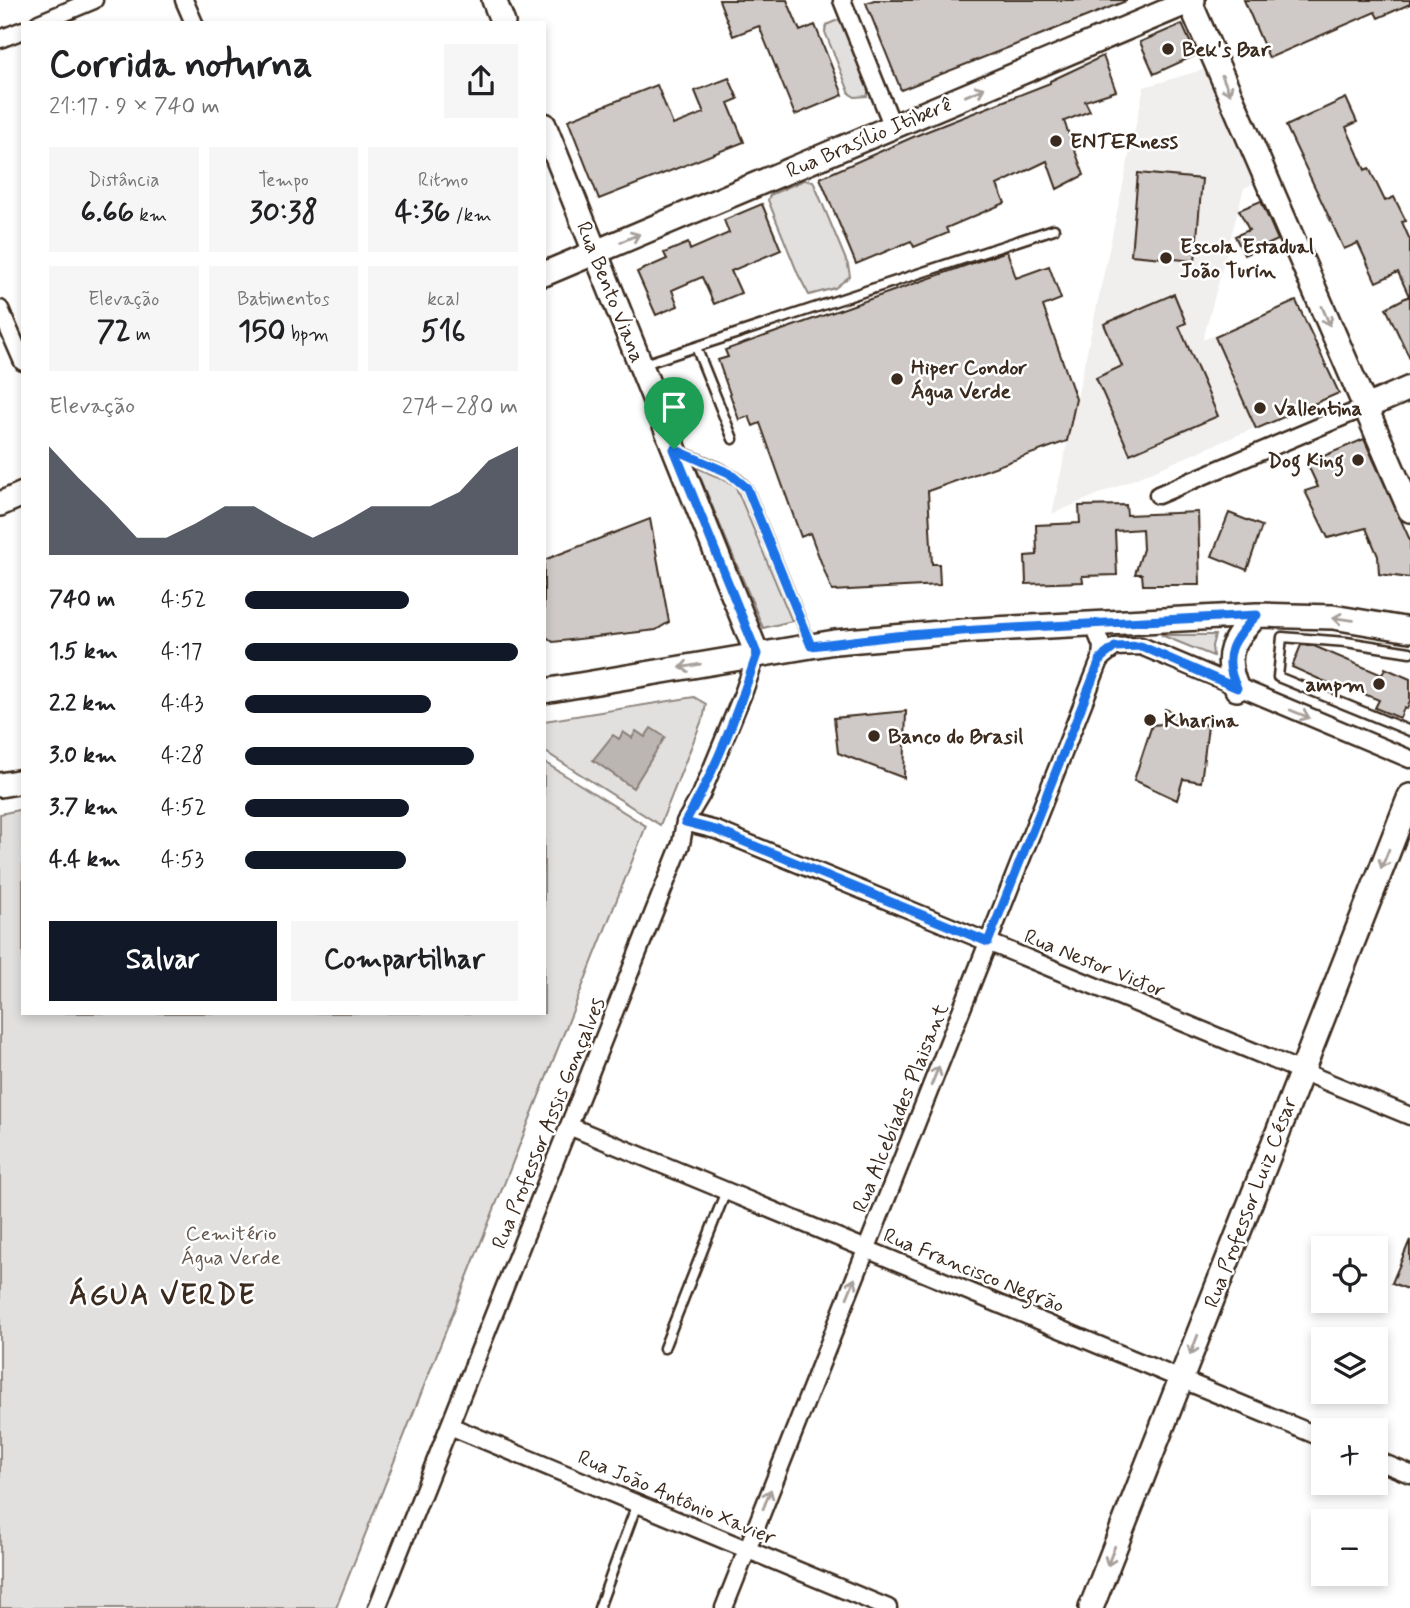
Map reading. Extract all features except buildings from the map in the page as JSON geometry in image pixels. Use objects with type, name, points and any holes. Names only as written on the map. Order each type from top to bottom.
[{"type":"main road","points":[[494,0],[502,21]]},
{"type":"main road","points":[[1191,1],[1410,510]]},
{"type":"main road","name":"Rua Brasílio Itiberê","points":[[546,273],[1191,1]]},
{"type":"main road","name":"Rua Bento Viana","points":[[546,130],[757,654]]},
{"type":"main road","points":[[1366,407],[1410,388]]},
{"type":"main road","points":[[0,504],[21,495]]},
{"type":"main road","points":[[546,691],[757,654],[908,635],[1257,615],[1333,617],[1410,630]]},
{"type":"main road","points":[[1237,688],[1232,678],[1230,654],[1240,632],[1257,615]]},
{"type":"main road","points":[[0,785],[21,781]]},
{"type":"main road","name":"Rua Professor Luiz César","points":[[1091,1608],[1410,796]]},
{"type":"street","points":[[44,21],[94,0]]},
{"type":"street","points":[[184,0],[193,21]]},
{"type":"street","points":[[842,0],[893,127]]},
{"type":"street","points":[[0,39],[21,31]]},
{"type":"street","points":[[0,309],[21,357]]},
{"type":"street","points":[[1158,495],[1366,407]]},
{"type":"street","points":[[1093,624],[1102,646],[1101,658]]},
{"type":"street","points":[[1101,658],[1115,647],[1141,646],[1410,759]]},
{"type":"street","name":"Rua Professor Assis Gonçalves","points":[[377,1608],[681,844],[685,822],[701,795],[757,654]]},
{"type":"street","name":"Rua Alcebíades Plaisant","points":[[724,1608],[1101,658]]},
{"type":"street","name":"Rua Nestor Victor","points":[[685,822],[716,830],[1410,1115]]},
{"type":"street","name":"Rua Francisco Negrão","points":[[569,1126],[1311,1433]]},
{"type":"street","name":"Rua João Antônio Xavier","points":[[450,1426],[888,1608]]},
{"type":"street","points":[[1388,1465],[1410,1474]]},
{"type":"lane","points":[[641,365],[1054,229]]},
{"type":"lane","points":[[696,347],[733,439]]},
{"type":"lane","points":[[674,449],[729,473],[747,488],[811,646]]},
{"type":"lane","points":[[1410,652],[1346,642],[1282,637],[1278,677],[1410,731]]},
{"type":"lane","points":[[664,1348],[726,1191]]},
{"type":"lane","points":[[599,1608],[637,1504]]},
{"type":"shaded area","name":"Escola Estadual João Turin","points":[[1209,68],[1258,182],[1244,188],[1203,340],[1231,329],[1271,421],[1052,514],[1144,87]]},
{"type":"shaded area","points":[[651,728],[665,737],[633,788],[593,760],[613,735],[619,739],[623,732],[632,738],[636,731],[645,737]]},
{"type":"green space","points":[[838,20],[842,23],[870,85],[867,96],[855,97],[850,94],[825,32],[826,25]]},
{"type":"green space","points":[[804,180],[813,181],[848,265],[850,276],[835,288],[809,295],[768,200],[770,195]]},
{"type":"green space","points":[[696,467],[735,485],[792,621],[763,628]]},
{"type":"green space","points":[[1161,635],[1215,635],[1213,656]]},
{"type":"green space","points":[[694,697],[706,704],[660,825],[546,752],[546,721]],"holes":[[[613,736],[619,739],[645,737],[594,760]]]},
{"type":"green space","name":"Cemitério Água Verde","points":[[546,763],[646,826],[336,1608],[0,1608],[0,814],[21,809],[21,1015],[546,1015]]},
{"type":"place","name":"Bek's Bar","points":[[1168,49]]},
{"type":"place","name":"ENTERness","points":[[1056,141]]},
{"type":"place","name":"Escola Estadual João Turin","points":[[1166,258]]},
{"type":"place","name":"Hiper Condor Água Verde","points":[[897,379]]},
{"type":"place","name":"Vallentina","points":[[1260,408]]},
{"type":"place","name":"Dog King","points":[[1358,460]]},
{"type":"place","name":"ampm","points":[[1379,684]]},
{"type":"place","name":"Kharina","points":[[1150,720]]},
{"type":"place","name":"Banco do Brasil","points":[[874,736]]},
{"type":"district","name":"ÁGUA VERDE","points":[[163,1294]]},
{"type":"route","points":[[674,449],[729,473],[747,488],[811,646],[976,630],[1257,615],[1240,632],[1230,654],[1232,678],[1237,688],[1141,646],[1115,647],[1101,658],[988,942],[716,830],[685,822],[701,795],[757,654],[674,449]]}]
